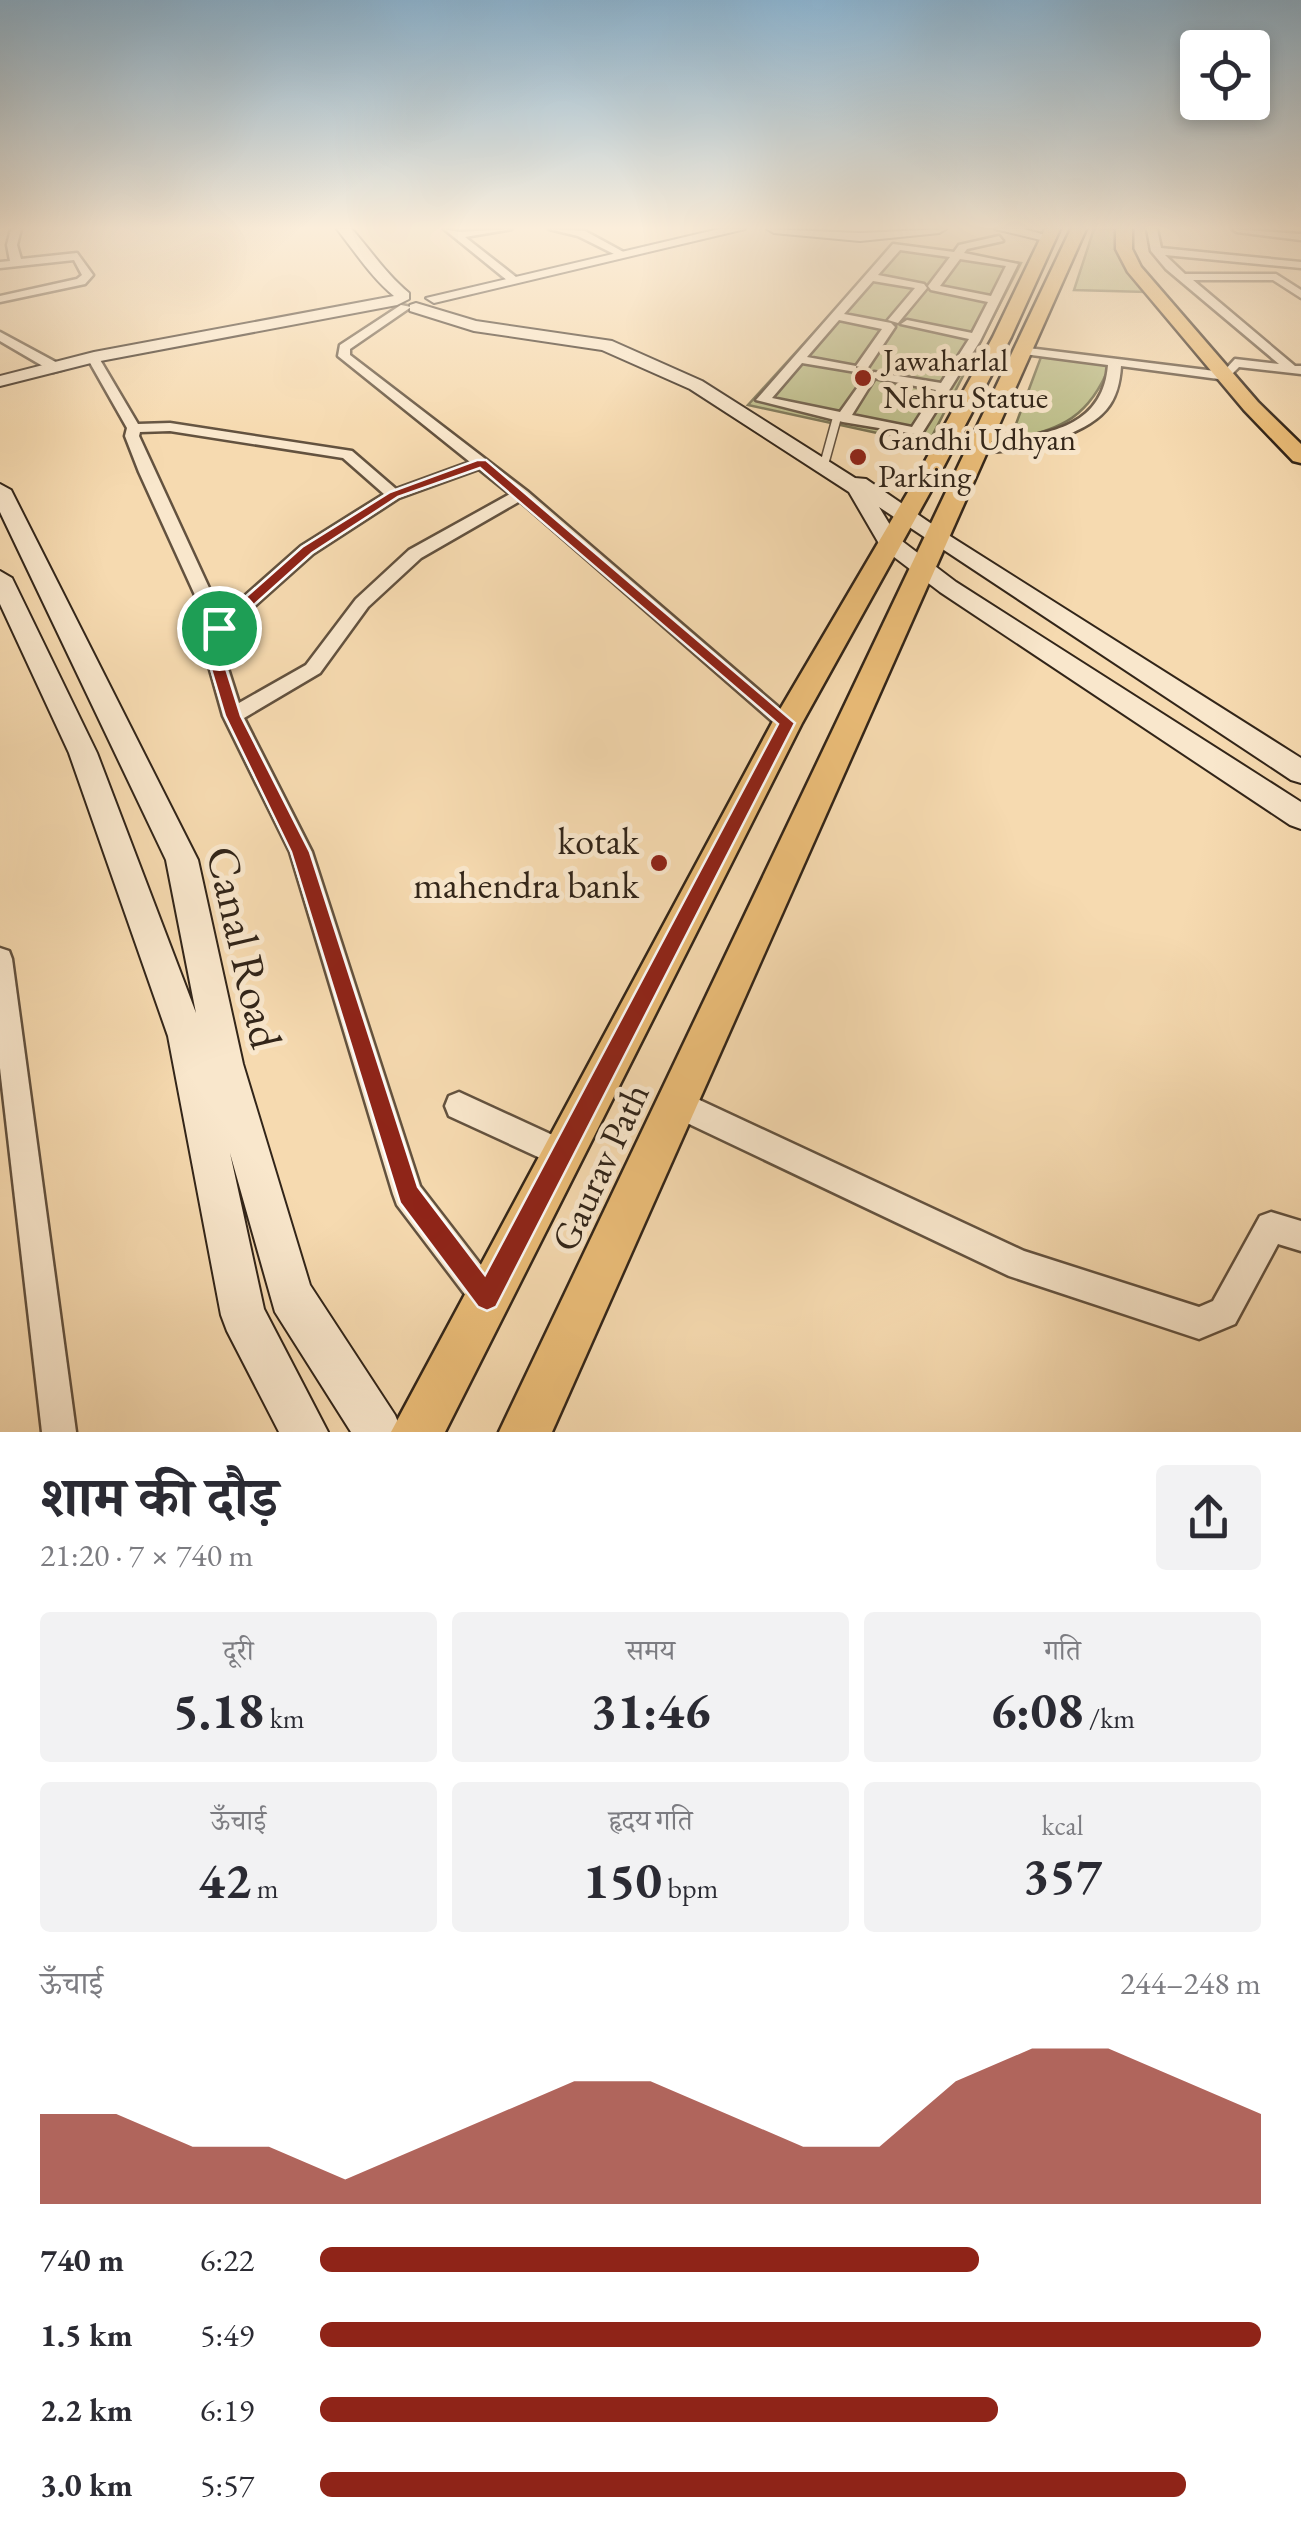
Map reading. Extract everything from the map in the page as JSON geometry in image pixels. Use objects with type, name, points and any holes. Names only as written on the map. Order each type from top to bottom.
[{"type":"main road","points":[[417,1432],[786,723],[922,487],[1024,296]]},
{"type":"main road","name":"Gaurav Path","points":[[525,1432],[1024,350],[1041,296]]},
{"type":"main road","points":[[1159,296],[1230,370],[1301,434]]},
{"type":"main road","points":[[1170,296],[1301,456]]},
{"type":"street","points":[[408,296],[474,326],[606,345],[696,385],[857,488],[897,527]]},
{"type":"street","points":[[0,336],[66,366],[437,296]]},
{"type":"street","points":[[854,296],[764,400],[916,432],[975,339],[996,296]]},
{"type":"street","points":[[835,418],[920,296]]},
{"type":"street","points":[[972,296],[994,300]]},
{"type":"street","points":[[1206,296],[1296,367]]},
{"type":"street","points":[[415,301],[344,348],[344,356],[522,494],[786,723]]},
{"type":"street","points":[[0,381],[113,353],[415,301],[479,323],[608,341],[696,380],[825,461],[928,552],[1301,817]]},
{"type":"street","points":[[837,314],[975,339]]},
{"type":"street","points":[[1024,350],[1230,370],[1296,367]]},
{"type":"street","points":[[798,358],[946,388]]},
{"type":"street","points":[[95,361],[134,428],[132,436],[146,472],[219,628],[216,659],[233,716],[300,852],[408,1194],[487,1298]]},
{"type":"street","points":[[979,448],[1046,439],[1086,420],[1110,395],[1115,361]]},
{"type":"street","points":[[134,428],[170,427],[347,454],[394,494]]},
{"type":"street","points":[[219,628],[307,550],[394,494],[481,463]]},
{"type":"street","name":"Canal Road","points":[[0,490],[182,860],[224,1064],[291,1296],[378,1432]]},
{"type":"street","points":[[233,716],[313,669],[362,604],[416,554],[522,494]]},
{"type":"street","points":[[928,552],[1301,772]]},
{"type":"street","name":"Canal Road","points":[[0,578],[83,754],[186,1036],[243,1315],[304,1432]]},
{"type":"street","points":[[0,959],[59,1432]]},
{"type":"street","points":[[676,1102],[1020,1266],[1199,1323],[1224,1313],[1271,1227],[1301,1236]]},
{"type":"street","points":[[458,1106],[562,1154]]},
{"type":"lane","points":[[825,461],[835,418]]},
{"type":"green space","points":[[847,296],[1004,296],[928,444],[748,405]]},
{"type":"green space","points":[[1041,357],[1110,365],[1093,397],[1072,418],[1045,431],[1010,440]]},
{"type":"place","name":"Jawaharlal Nehru Statue","points":[[863,378]]},
{"type":"place","name":"Gandhi Udhyan Parking","points":[[858,457]]},
{"type":"place","name":"kotak mahendra bank","points":[[659,863]]},
{"type":"route","points":[[481,463],[534,504],[786,723],[487,1298],[408,1194],[300,852],[233,716],[216,659],[219,628],[307,550],[394,494],[481,463]]}]
